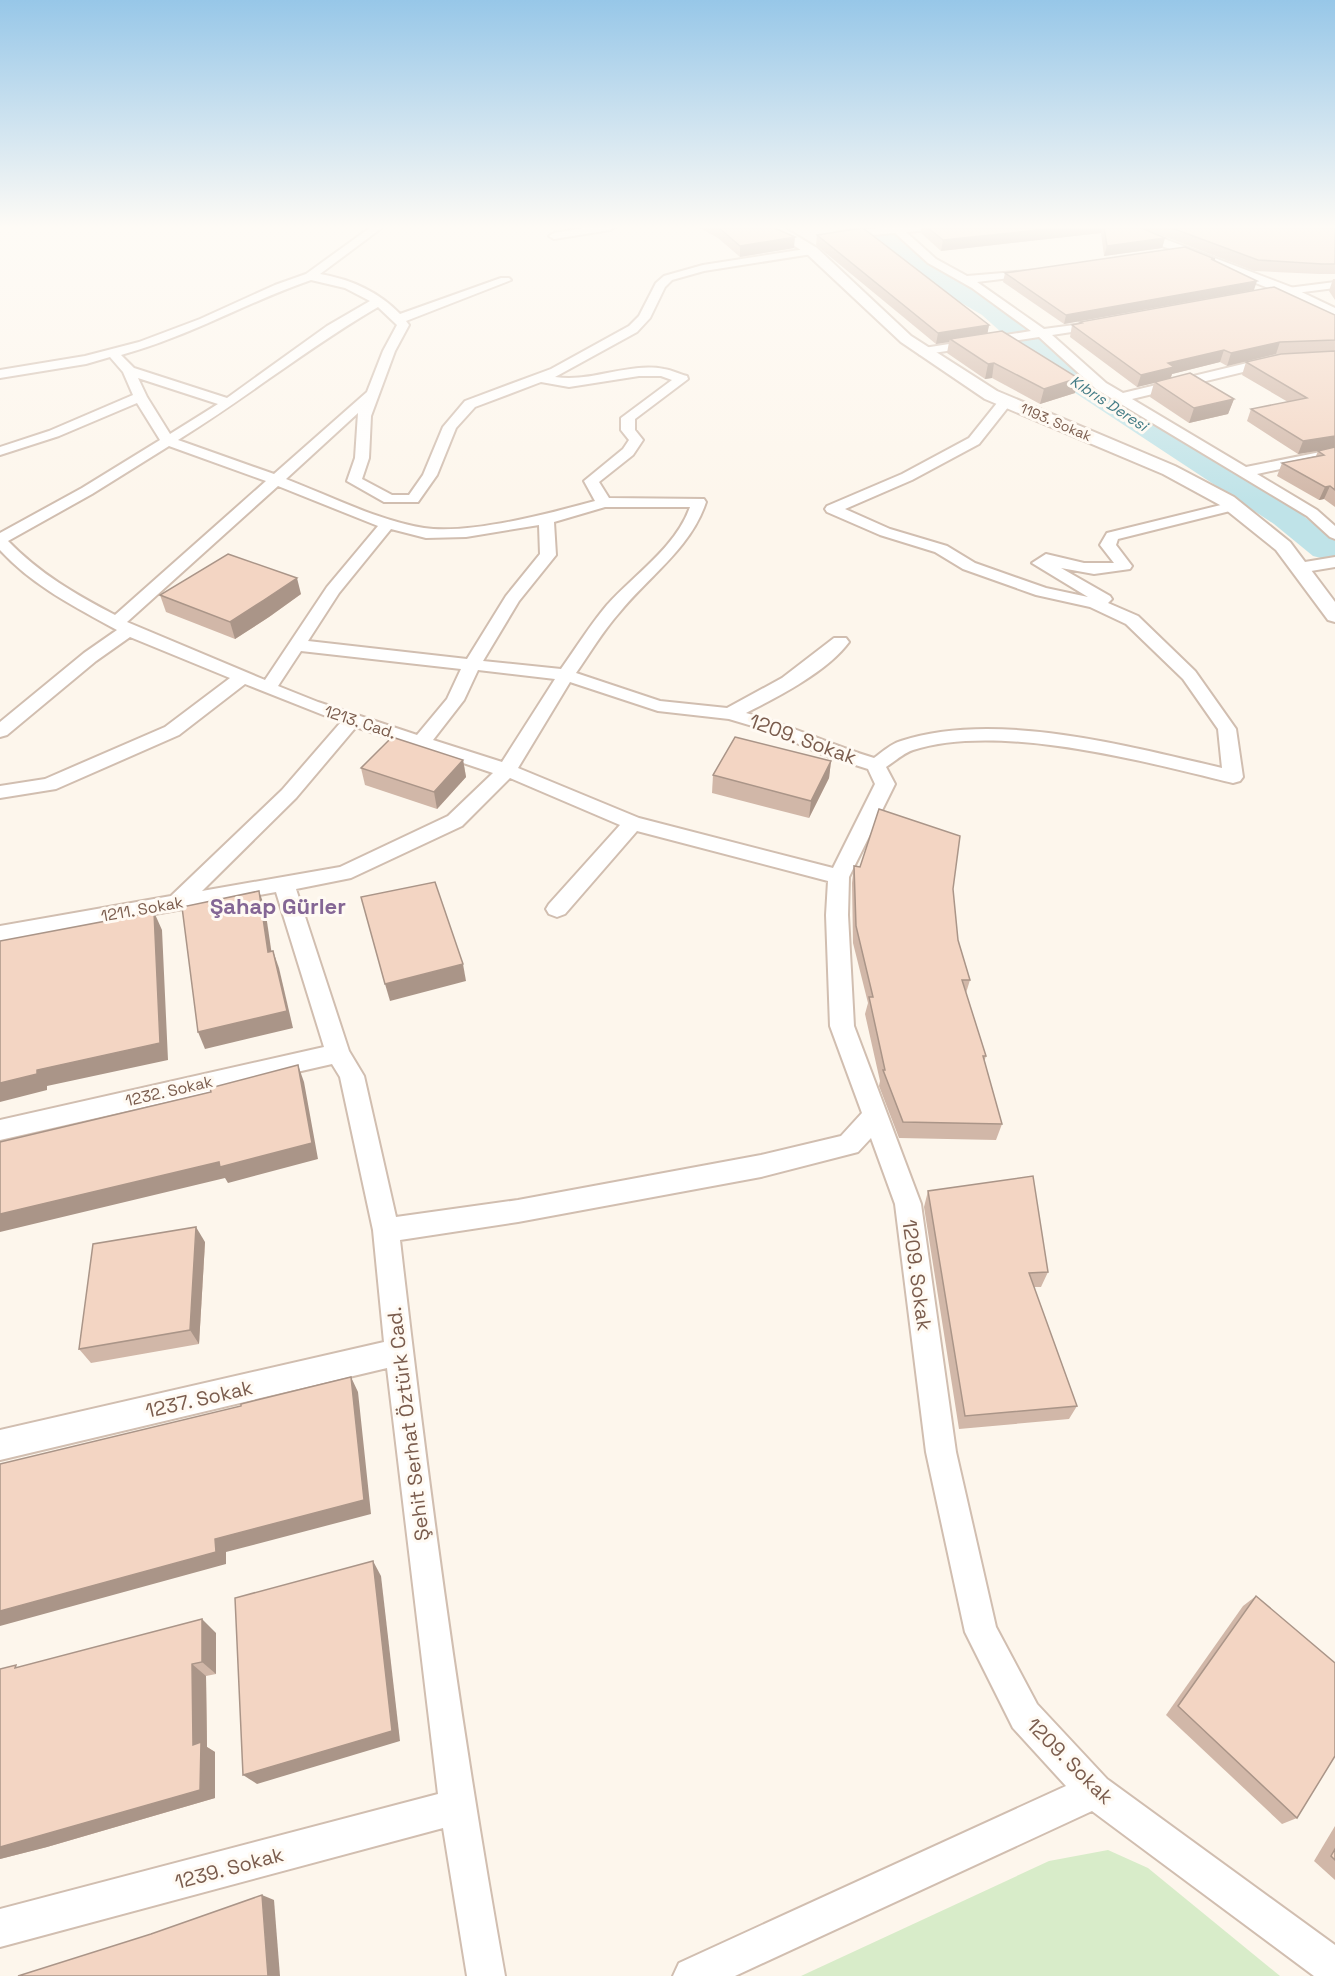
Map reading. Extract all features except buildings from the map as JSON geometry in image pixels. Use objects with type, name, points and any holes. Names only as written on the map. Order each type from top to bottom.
[{"type":"street","points":[[0,374],[86,360],[113,353],[143,345],[208,319]]},
{"type":"street","points":[[0,540],[87,492],[229,403],[314,340],[349,319]]},
{"type":"street","points":[[399,319],[403,325],[389,351],[364,416],[362,458],[354,481],[389,499],[413,498],[430,475],[450,427],[470,404],[540,378],[593,352],[633,329],[643,319]]},
{"type":"street","name":"1193. Sokak","points":[[888,319],[906,339],[974,385],[1169,470],[1233,506],[1283,546],[1335,616]]},
{"type":"street","points":[[1020,319],[1041,334],[1101,386],[1312,513],[1335,534]]},
{"type":"street","points":[[924,352],[1117,321]]},
{"type":"street","points":[[113,353],[129,371],[140,397],[166,441],[274,479],[387,524],[426,533],[466,532],[546,519],[604,503],[591,481],[628,452],[636,440],[628,430],[628,418],[682,379],[662,372],[639,372],[569,383],[540,378]]},
{"type":"street","points":[[1120,398],[1276,360],[1335,357]]},
{"type":"street","points":[[129,371],[229,403]]},
{"type":"street","points":[[0,730],[90,657],[274,479],[373,393]]},
{"type":"street","points":[[0,451],[26,444],[140,397]]},
{"type":"street","points":[[1006,400],[974,441],[906,477],[832,509],[885,532],[941,549],[969,566],[1042,592],[1095,603],[1132,620]]},
{"type":"street","points":[[1245,472],[1335,453]]},
{"type":"street","name":"1211. Sokak","points":[[0,934],[344,873],[455,821],[506,771],[566,675],[613,609],[661,561],[693,520],[699,502],[604,503]]},
{"type":"street","points":[[876,765],[886,754],[932,738],[967,734],[1119,751],[1233,777],[1227,729],[1189,675],[1132,620],[1094,592],[1040,563],[1046,559],[1092,569],[1109,570],[1124,566],[1108,545],[1112,536],[1233,506]]},
{"type":"street","points":[[421,742],[455,700],[472,664],[512,598],[548,555],[546,519]]},
{"type":"street","points":[[268,688],[333,590],[387,524]]},
{"type":"street","name":"1213. Cad.","points":[[0,540],[16,558],[54,589],[123,626],[242,678],[352,720],[532,779],[633,823],[839,877]]},
{"type":"street","points":[[1299,568],[1335,562]]},
{"type":"street","points":[[730,714],[747,706],[828,654],[840,642]]},
{"type":"street","name":"1209. Sokak","points":[[296,645],[566,675],[658,706],[730,714],[775,727],[831,751],[876,765],[885,784],[839,877],[837,915],[842,1026],[908,1204],[941,1452],[981,1632],[1025,1716],[1095,1791],[1335,1968]]},
{"type":"street","points":[[0,792],[49,785],[172,731],[242,678]]},
{"type":"street","points":[[178,902],[290,794],[352,720]]},
{"type":"street","points":[[557,909],[633,823]]},
{"type":"street","name":"Şehit Serhat Öztürk Cad.","points":[[284,884],[338,1053],[352,1076],[386,1230],[399,1352],[457,1807],[486,1976]]},
{"type":"street","name":"1232. Sokak","points":[[0,1130],[338,1053]]},
{"type":"street","points":[[386,1230],[518,1211],[772,1164],[849,1145],[875,1116]]},
{"type":"street","name":"1237. Sokak","points":[[0,1445],[399,1352]]},
{"type":"street","points":[[692,1976],[1095,1791]]},
{"type":"street","name":"1239. Sokak","points":[[0,1928],[457,1807]]},
{"type":"green space","points":[[1108,1850],[1148,1868],[1280,1976],[801,1976],[1049,1861]]},
{"type":"waterway","name":"Kıbrıs Deresi","points":[[1002,319],[1061,371],[1285,517],[1325,549]]},
{"type":"district","name":"Şahap Gürler","points":[[278,906]]}]
